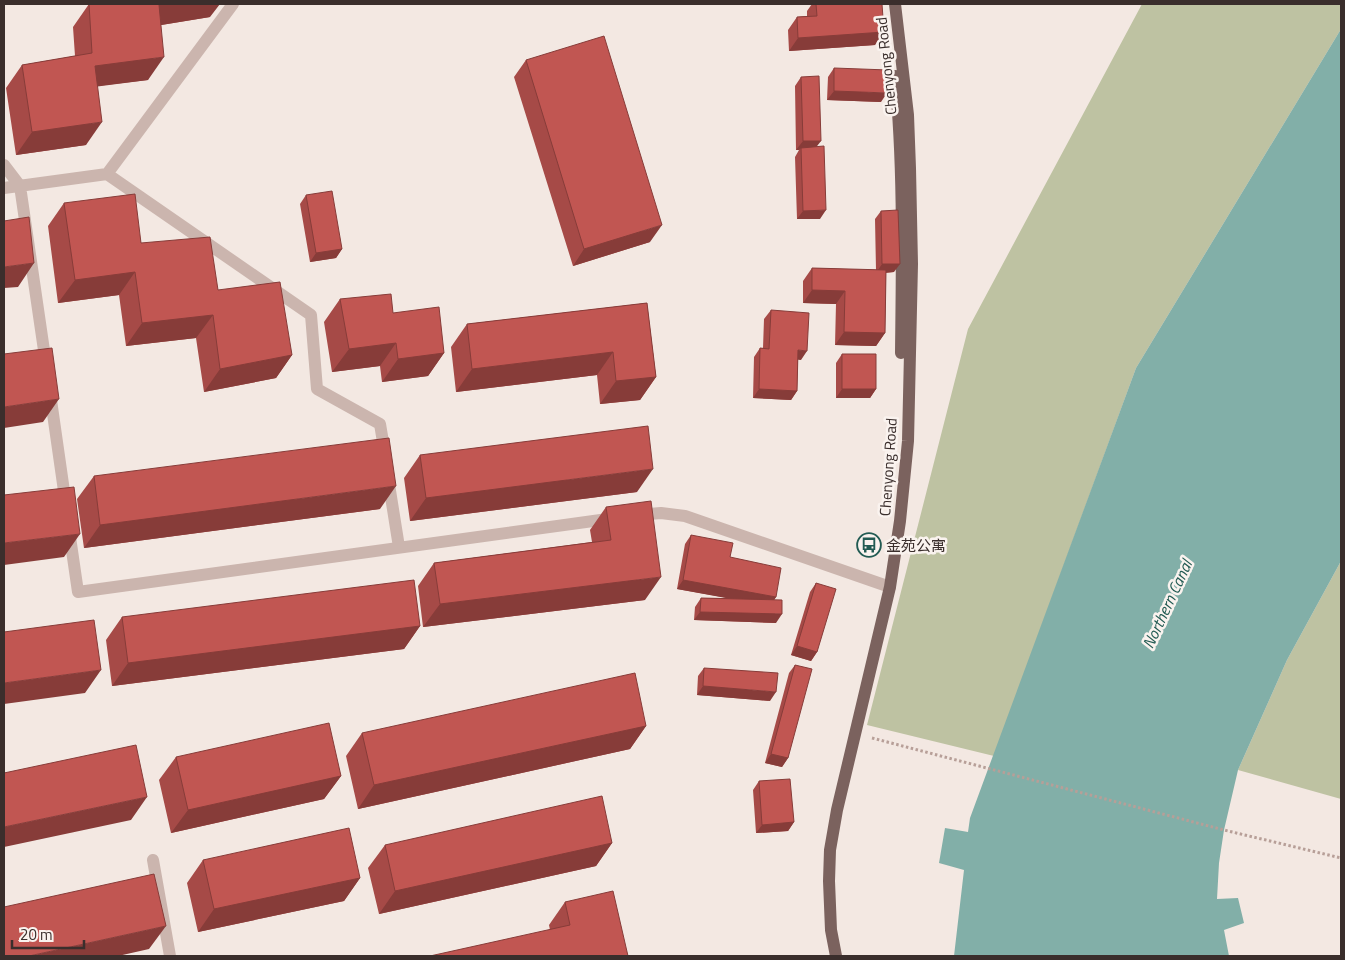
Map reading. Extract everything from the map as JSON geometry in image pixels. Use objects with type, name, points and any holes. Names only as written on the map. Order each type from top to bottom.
[{"type":"main road","name":"Chenyong Road","points":[[830,956],[822,898],[822,866],[831,804],[886,585],[901,439],[902,221],[898,113],[887,4]]},
{"type":"main road","name":"Chenyong Road","points":[[836,956],[831,930],[830,850],[900,521],[908,441],[912,264],[908,115],[895,4]]},
{"type":"lane","points":[[107,174],[233,4]]},
{"type":"lane","points":[[4,166],[20,186],[78,592],[632,515],[662,513],[685,516],[886,585]]},
{"type":"lane","points":[[4,188],[107,174],[311,316],[317,388],[380,424],[399,547]]},
{"type":"lane","points":[[152,860],[170,956]]},
{"type":"path","points":[[854,734],[1224,830],[1341,858]]},
{"type":"green space","points":[[1142,4],[1341,4],[1341,29],[1136,368],[994,756],[867,725],[968,329]]},
{"type":"green space","points":[[1341,561],[1341,799],[1238,770],[1287,660]]},
{"type":"water","name":"Northern Canal","points":[[1341,29],[1341,561],[1287,660],[1238,770],[1224,830],[1219,863],[1217,899],[1238,898],[1244,923],[1224,930],[1229,956],[954,956],[964,870],[939,863],[945,828],[968,832],[970,818],[1136,368]]},
{"type":"building","points":[[89,4],[168,4],[159,5],[164,57],[95,66],[102,122],[32,132],[22,65],[92,53]]},
{"type":"building","points":[[816,4],[882,4],[884,32],[798,38],[797,17],[817,16]]},
{"type":"building","points":[[604,36],[662,225],[584,249],[526,60]]},
{"type":"building","points":[[834,68],[888,70],[887,93],[834,91]]},
{"type":"building","points":[[819,76],[821,141],[803,141],[801,77]]},
{"type":"building","points":[[824,146],[826,210],[803,211],[801,148]]},
{"type":"building","points":[[332,191],[342,249],[316,253],[306,195]]},
{"type":"building","points":[[135,194],[141,243],[210,237],[218,290],[280,282],[292,355],[220,369],[213,315],[142,323],[135,272],[75,280],[64,203]]},
{"type":"building","points":[[898,210],[900,264],[882,264],[881,211]]},
{"type":"building","points":[[29,217],[34,263],[4,267],[4,221]]},
{"type":"building","points":[[812,268],[886,270],[885,333],[844,332],[845,291],[812,290]]},
{"type":"building","points":[[391,294],[393,313],[439,307],[444,353],[398,359],[396,343],[349,349],[340,299]]},
{"type":"building","points":[[647,303],[656,377],[616,381],[613,352],[472,369],[467,324]]},
{"type":"building","points":[[771,310],[809,313],[807,351],[798,350],[797,391],[759,389],[760,348],[769,349]]},
{"type":"building","points":[[52,348],[59,399],[4,407],[4,354]]},
{"type":"building","points":[[842,354],[876,354],[876,389],[842,389]]},
{"type":"building","points":[[648,426],[653,469],[426,498],[420,455]]},
{"type":"building","points":[[389,438],[396,486],[100,525],[94,476]]},
{"type":"building","points":[[74,487],[80,534],[4,543],[4,495]]},
{"type":"building","points":[[651,501],[661,577],[440,604],[434,563],[611,540],[606,507]]},
{"type":"building","points":[[691,535],[733,543],[730,557],[781,568],[776,597],[683,580]]},
{"type":"building","points":[[414,580],[420,626],[128,663],[122,617]]},
{"type":"building","points":[[816,583],[836,589],[817,652],[797,646]]},
{"type":"building","points":[[701,598],[782,600],[782,614],[700,612]]},
{"type":"building","points":[[94,620],[101,670],[4,683],[4,632]]},
{"type":"building","points":[[795,665],[812,669],[788,758],[771,754]]},
{"type":"building","points":[[704,668],[778,673],[776,692],[703,686]]},
{"type":"building","points":[[635,673],[646,726],[374,785],[362,733]]},
{"type":"building","points":[[329,723],[341,776],[188,810],[176,757]]},
{"type":"building","points":[[136,745],[147,797],[4,827],[4,773]]},
{"type":"building","points":[[790,779],[794,822],[762,825],[759,781]]},
{"type":"building","points":[[602,796],[612,843],[395,891],[385,845]]},
{"type":"building","points":[[349,828],[360,878],[214,909],[203,860]]},
{"type":"building","points":[[154,874],[166,926],[29,956],[4,956],[4,907]]},
{"type":"building","points":[[613,891],[628,956],[430,956],[570,925],[565,902]]},
{"type":"place","name":"金苑公寓","points":[[869,545]]}]
